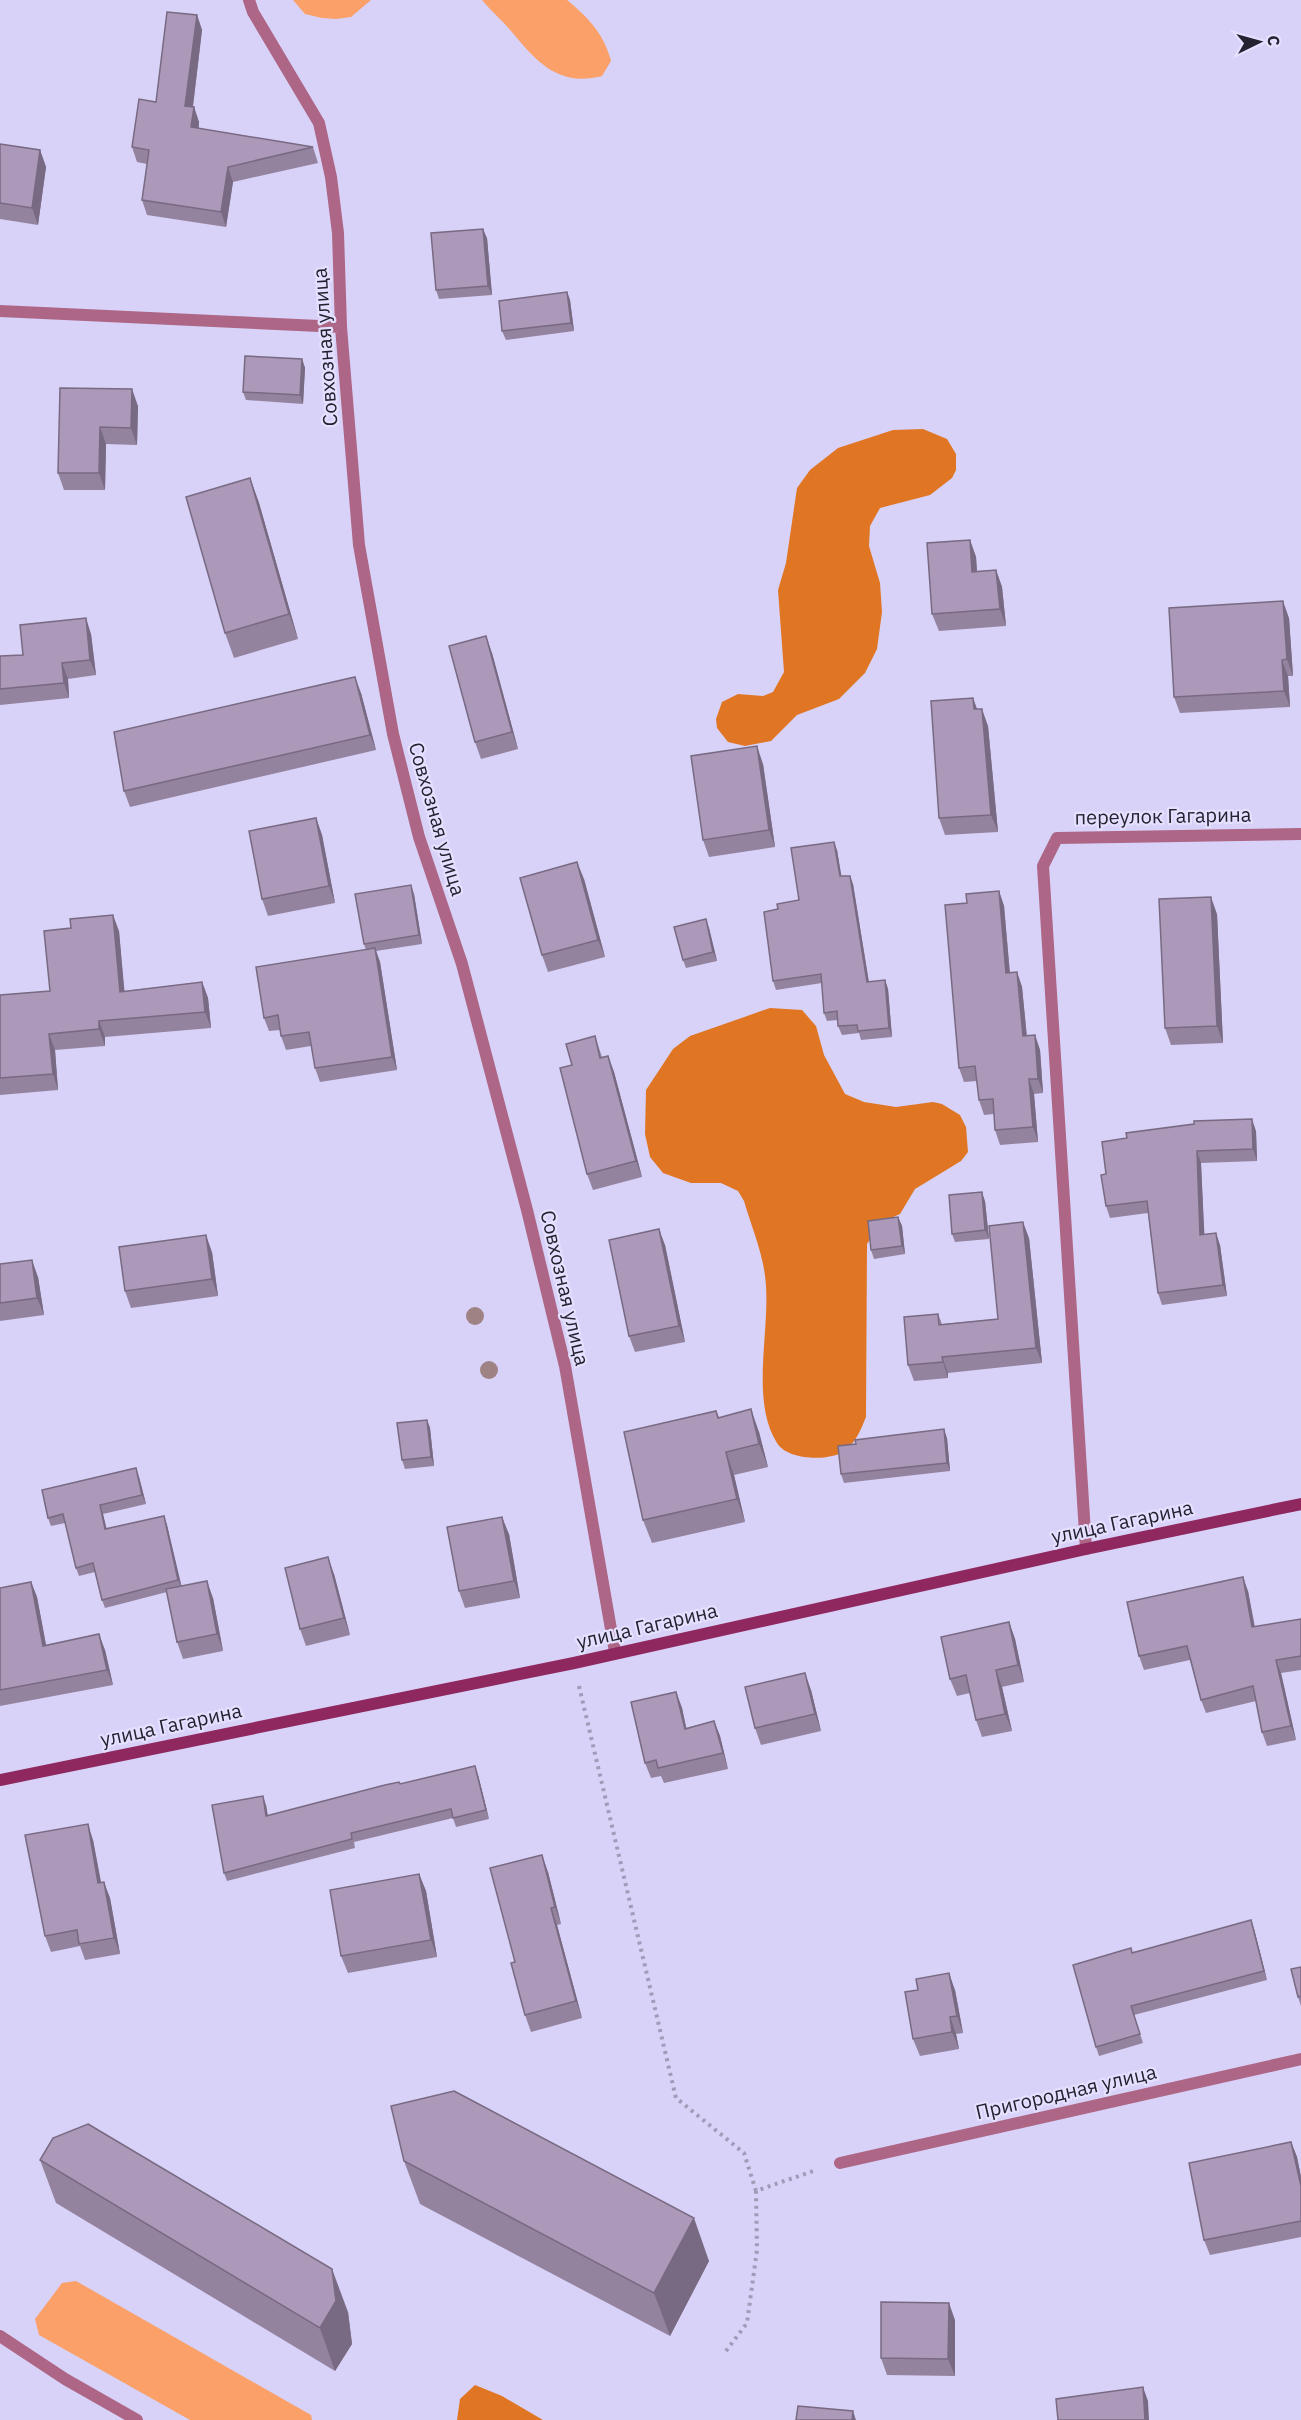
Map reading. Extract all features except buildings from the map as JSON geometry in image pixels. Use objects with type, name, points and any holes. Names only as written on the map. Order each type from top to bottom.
[{"type":"main road","name":"улица Гагарина","points":[[0,1780],[574,1663],[615,1652],[1301,1504]]},
{"type":"street","name":"Совхозная улица","points":[[249,0],[253,12],[319,123],[331,177],[338,233],[341,327],[359,545],[393,734],[419,837],[462,964],[565,1366],[615,1652]]},
{"type":"street","points":[[0,311],[341,327]]},
{"type":"street","name":"переулок Гагарина","points":[[1086,1549],[1043,866],[1057,838],[1301,834]]},
{"type":"street","name":"Пригородная улица","points":[[840,2163],[1301,2059]]},
{"type":"street","points":[[0,2336],[65,2379],[137,2420]]},
{"type":"path","points":[[574,1663],[676,2098],[744,2153],[756,2192],[757,2250],[747,2324],[726,2351]]},
{"type":"path","points":[[756,2192],[840,2163]]},
{"type":"shaded area","points":[[293,0],[371,0],[351,17],[336,19],[305,14]]},
{"type":"shaded area","points":[[482,0],[567,0],[600,34],[611,61],[602,76],[573,78],[561,75],[530,53]]},
{"type":"shaded area","points":[[923,429],[947,439],[956,454],[956,470],[952,478],[930,495],[880,508],[870,526],[869,546],[880,583],[882,612],[877,649],[865,673],[839,699],[797,715],[771,741],[745,746],[728,742],[717,728],[716,719],[722,702],[738,694],[763,696],[773,692],[784,672],[778,590],[786,563],[797,488],[810,470],[838,448],[893,430]]},
{"type":"shaded area","points":[[770,1008],[802,1010],[816,1026],[824,1055],[845,1094],[864,1102],[896,1107],[933,1102],[942,1104],[960,1115],[966,1127],[968,1152],[961,1161],[915,1189],[900,1214],[882,1222],[867,1244],[866,1417],[852,1444],[837,1455],[829,1457],[809,1458],[782,1449],[769,1425],[764,1405],[763,1384],[766,1317],[764,1267],[744,1201],[738,1191],[721,1183],[691,1183],[663,1173],[650,1157],[645,1134],[646,1090],[673,1049],[690,1036]]},
{"type":"shaded area","points":[[76,2281],[311,2415],[312,2420],[190,2420],[39,2335],[35,2319],[62,2283]]},
{"type":"shaded area","points":[[475,2385],[502,2396],[543,2420],[457,2420],[460,2399]]}]
